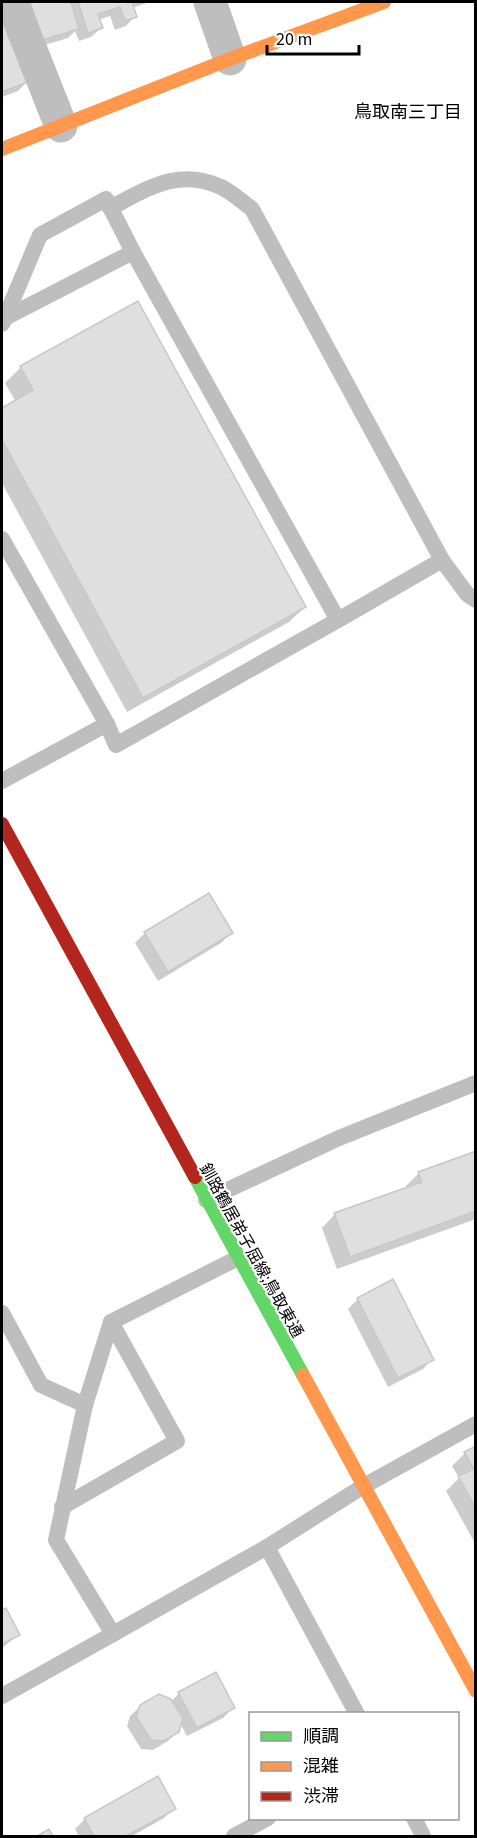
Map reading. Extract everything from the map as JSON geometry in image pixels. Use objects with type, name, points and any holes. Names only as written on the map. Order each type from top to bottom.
[{"type":"main road","points":[[2,149],[230,59],[384,2]]},
{"type":"main road","name":"釧路鶴居弟子屈線;鳥取東通","points":[[2,824],[362,1487],[476,1691]]},
{"type":"street","points":[[12,2],[61,126]]},
{"type":"street","points":[[210,2],[230,59]]},
{"type":"lane","points":[[110,208],[164,181],[188,178],[221,187],[252,209],[442,560],[467,594],[476,600]]},
{"type":"lane","points":[[3,321],[40,235],[106,199],[133,252],[338,620]]},
{"type":"lane","points":[[3,321],[133,252]]},
{"type":"lane","points":[[2,539],[117,745],[442,560]]},
{"type":"lane","points":[[2,781],[107,724]]},
{"type":"lane","points":[[206,1200],[339,1138],[476,1083]]},
{"type":"lane","points":[[114,1634],[56,1540],[85,1405],[111,1322],[238,1258]]},
{"type":"lane","points":[[2,1313],[41,1385],[85,1405]]},
{"type":"lane","points":[[62,1507],[177,1441],[111,1322]]},
{"type":"lane","points":[[2,1696],[267,1546],[362,1487],[476,1424]]},
{"type":"lane","points":[[267,1546],[356,1712]]},
{"type":"lane","points":[[234,1836],[264,1820]]},
{"type":"lane","points":[[415,1820],[423,1836]]},
{"type":"building","points":[[30,2],[71,2],[79,29],[42,40]]},
{"type":"building","points":[[78,2],[132,2],[137,17],[125,21],[120,7],[98,14],[103,28],[88,33]]},
{"type":"building","points":[[8,24],[30,81],[2,92],[2,26]]},
{"type":"building","points":[[138,301],[306,607],[143,698],[2,440],[2,408],[33,390],[20,366]]},
{"type":"building","points":[[209,893],[233,933],[168,972],[144,932]]},
{"type":"building","points":[[476,1151],[476,1211],[350,1257],[334,1213],[422,1182],[418,1172]]},
{"type":"building","points":[[393,1279],[434,1360],[398,1378],[357,1298]]},
{"type":"building","points":[[476,1446],[476,1508],[458,1476],[474,1469],[464,1452]]},
{"type":"building","points":[[6,1608],[20,1635],[2,1644],[2,1610]]},
{"type":"building","points":[[216,1672],[235,1708],[197,1728],[178,1692]]},
{"type":"building","points":[[159,1694],[171,1699],[183,1718],[179,1732],[164,1741],[151,1740],[136,1716],[140,1705]]},
{"type":"building","points":[[158,1776],[176,1809],[126,1836],[94,1836],[84,1818]]},
{"type":"building","points":[[49,1829],[53,1836],[37,1836]]},
{"type":"traffic: fast","points":[[195,1177],[303,1375]]},
{"type":"traffic: slow","points":[[2,149],[230,59],[384,2]]},
{"type":"traffic: slow","points":[[303,1375],[476,1691]]},
{"type":"traffic: jam","points":[[2,824],[195,1177]]},
{"type":"district","name":"鳥取南三丁目","points":[[408,112]]}]
